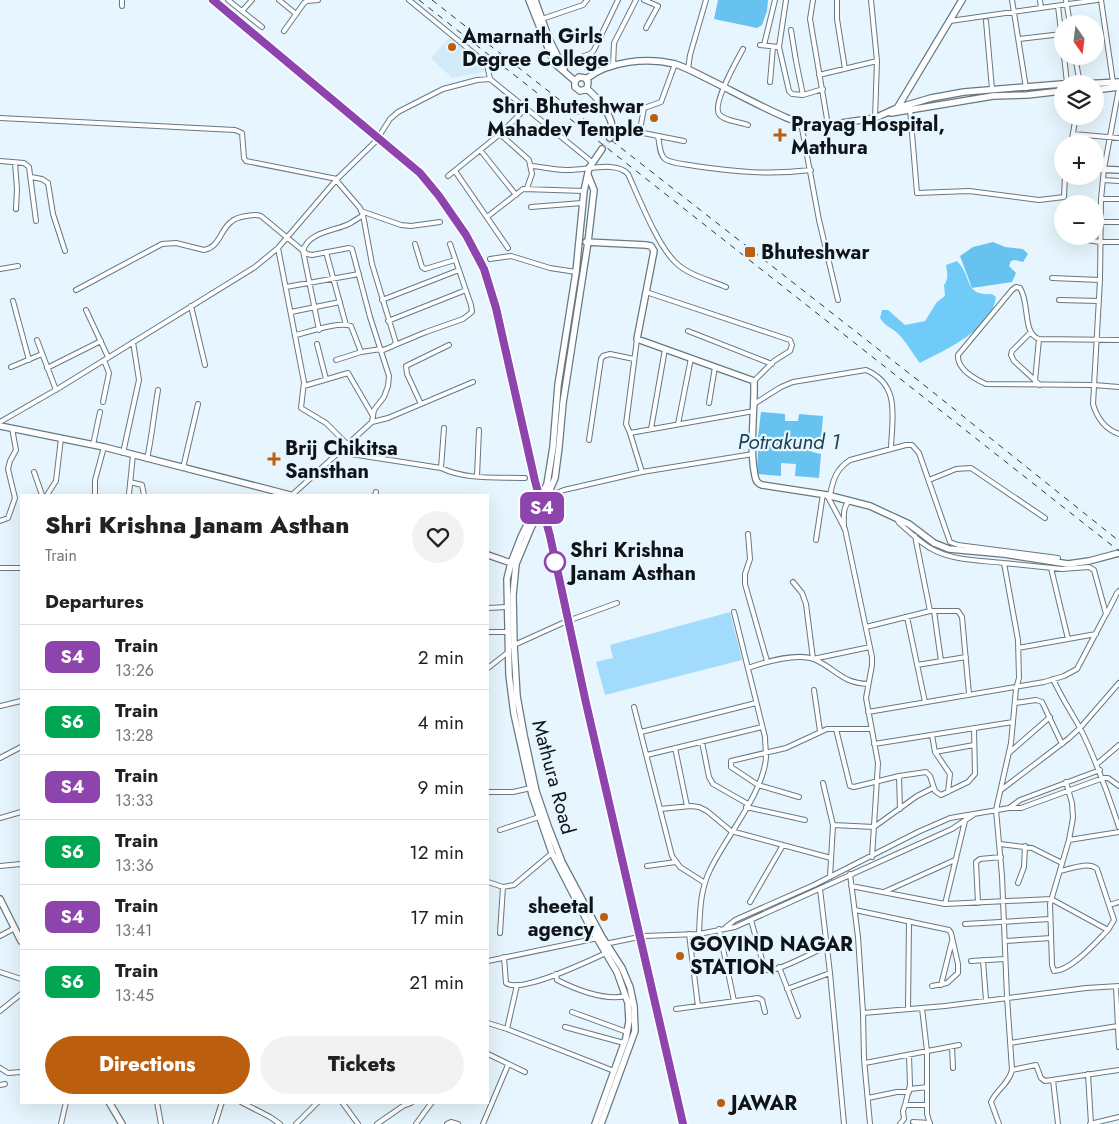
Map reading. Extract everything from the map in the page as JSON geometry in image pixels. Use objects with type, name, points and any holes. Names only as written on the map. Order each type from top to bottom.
[{"type":"main road","points":[[529,0],[554,63],[575,80]]},
{"type":"main road","points":[[896,110],[962,0]]},
{"type":"main road","points":[[537,1],[542,19],[566,73]]},
{"type":"main road","points":[[586,79],[596,72],[612,66],[646,62],[676,64],[801,124],[828,125],[875,118],[931,98],[992,89],[1054,85]]},
{"type":"main road","points":[[575,80],[579,77],[586,79]]},
{"type":"main road","points":[[586,79],[587,89]]},
{"type":"main road","points":[[575,80],[574,84],[577,90],[587,89]]},
{"type":"main road","points":[[1104,89],[1119,88]]},
{"type":"main road","points":[[587,89],[606,111],[610,122],[611,136]]},
{"type":"main road","points":[[896,110],[910,110],[993,96],[1054,92]]},
{"type":"main road","points":[[513,564],[521,537],[547,484],[553,447],[558,385],[576,272],[582,203],[590,168],[602,149]]},
{"type":"main road","points":[[590,168],[594,190],[588,242],[562,403],[555,478],[507,579],[507,632],[510,649],[514,714],[539,817],[552,853],[617,972],[626,996],[629,1021],[627,1032],[595,1124]]},
{"type":"main road","points":[[1104,170],[1119,170]]},
{"type":"main road","points":[[579,242],[651,246],[654,255],[636,339],[754,382],[754,454],[755,478],[758,483],[827,495],[870,506],[909,524],[934,543],[956,550],[1004,554],[1068,564],[1119,553]]},
{"type":"main road","points":[[0,424],[104,447],[285,494]]},
{"type":"main road","points":[[489,555],[513,564]]},
{"type":"main road","name":"Mathura Road","points":[[513,564],[510,649],[533,788],[559,855],[599,938]]},
{"type":"main road","points":[[0,899],[20,937]]},
{"type":"main road","points":[[601,1124],[629,1049],[635,1031],[636,1020],[630,987],[622,968],[603,945]]},
{"type":"main road","points":[[110,1104],[122,1124]]},
{"type":"street","points":[[122,0],[122,6]]},
{"type":"street","points":[[242,12],[252,0]]},
{"type":"street","points":[[279,0],[296,14]]},
{"type":"street","points":[[284,31],[304,3],[318,0]]},
{"type":"street","points":[[408,0],[487,64],[490,79],[526,108],[590,168]]},
{"type":"street","points":[[542,19],[583,5],[587,0]]},
{"type":"street","points":[[561,64],[590,54],[594,50],[618,0]]},
{"type":"street","points":[[612,66],[614,43],[636,0]]},
{"type":"street","points":[[644,0],[658,6]]},
{"type":"street","points":[[646,28],[660,0]]},
{"type":"street","points":[[688,69],[690,54],[706,0]]},
{"type":"street","points":[[775,0],[762,45],[779,47]]},
{"type":"street","points":[[786,0],[779,47],[790,93],[803,94],[823,89]]},
{"type":"street","points":[[813,0],[810,19],[828,125]]},
{"type":"street","points":[[837,0],[837,19],[845,69]]},
{"type":"street","points":[[871,0],[877,61],[875,118]]},
{"type":"street","points":[[1012,0],[1026,88]]},
{"type":"street","points":[[1040,0],[1041,8]]},
{"type":"street","points":[[1066,0],[1068,15]]},
{"type":"street","points":[[950,21],[1097,0]]},
{"type":"street","points":[[1101,0],[1116,82]]},
{"type":"street","points":[[231,1],[262,27]]},
{"type":"street","points":[[1058,6],[1059,15]]},
{"type":"street","points":[[986,22],[992,89]]},
{"type":"street","points":[[791,30],[803,94]]},
{"type":"street","points":[[1019,39],[1054,35]]},
{"type":"street","points":[[770,82],[773,46]]},
{"type":"street","points":[[743,49],[724,87],[717,106],[718,113],[724,118],[748,125]]},
{"type":"street","points":[[819,75],[877,61]]},
{"type":"street","points":[[638,132],[644,108],[661,102],[676,64]]},
{"type":"street","points":[[0,424],[255,267],[278,248],[336,180],[376,141],[390,119],[398,112],[443,89],[490,79]]},
{"type":"street","points":[[1104,170],[1119,88]]},
{"type":"street","points":[[448,176],[481,151],[526,108]]},
{"type":"street","points":[[910,110],[916,193],[969,191],[1039,200],[1064,197],[1065,185]]},
{"type":"street","points":[[0,118],[235,130],[242,133],[244,158],[246,161],[329,176],[336,180],[362,213],[372,264],[395,345]]},
{"type":"street","points":[[801,124],[819,220],[838,300]]},
{"type":"street","points":[[1074,125],[1073,134],[1119,138]]},
{"type":"street","points":[[611,136],[638,132],[684,141]]},
{"type":"street","points":[[500,134],[530,160],[532,174],[527,188]]},
{"type":"street","points":[[658,137],[660,152],[664,158],[675,163],[736,172],[781,173],[811,170]]},
{"type":"street","points":[[481,151],[516,195]]},
{"type":"street","points":[[0,161],[27,165],[31,177],[36,221]]},
{"type":"street","points":[[15,163],[18,189],[16,209]]},
{"type":"street","points":[[532,166],[566,170],[607,167],[624,170],[628,174],[655,230],[675,262],[692,273],[726,287]]},
{"type":"street","points":[[455,171],[508,248]]},
{"type":"street","points":[[31,177],[42,179],[48,183],[53,214],[65,251]]},
{"type":"street","points":[[1104,180],[1119,181]]},
{"type":"street","points":[[487,217],[527,188],[584,191]]},
{"type":"street","points":[[1104,199],[1119,199]]},
{"type":"street","points":[[531,207],[582,203]]},
{"type":"street","points":[[362,213],[401,226],[440,222]]},
{"type":"street","points":[[319,330],[303,251],[304,245],[309,240],[348,224],[362,213]]},
{"type":"street","points":[[76,290],[162,244],[176,243],[204,250],[209,249],[216,244],[227,226],[237,218],[258,214],[303,251],[312,254],[352,249],[390,380],[384,397],[374,410],[372,422]]},
{"type":"street","points":[[1104,222],[1119,222]]},
{"type":"street","points":[[1104,242],[1119,242]]},
{"type":"street","points":[[416,244],[422,267],[425,269],[455,260]]},
{"type":"street","points":[[336,360],[361,352],[381,350],[469,315],[472,309],[450,244]]},
{"type":"street","points":[[1100,245],[1100,280],[1093,404],[1096,414],[1109,430],[1119,434]]},
{"type":"street","points":[[278,248],[296,335],[304,386],[301,408],[326,422],[347,444]]},
{"type":"street","points":[[326,252],[346,325]]},
{"type":"street","points":[[490,259],[511,256],[550,268],[576,272]]},
{"type":"street","points":[[0,269],[18,266]]},
{"type":"street","points":[[382,300],[459,270]]},
{"type":"street","points":[[286,287],[359,274]]},
{"type":"street","points":[[1052,278],[1100,280]]},
{"type":"street","points":[[1119,340],[1039,339],[1034,337],[1030,332],[1025,300],[1020,288],[1016,287],[958,355],[959,365],[986,384],[1119,387]]},
{"type":"street","points":[[388,321],[466,290]]},
{"type":"street","points":[[646,292],[790,340],[792,345],[790,351],[772,364],[754,382]]},
{"type":"street","points":[[1059,300],[1099,301]]},
{"type":"street","points":[[13,301],[29,360]]},
{"type":"street","points":[[291,312],[340,302]]},
{"type":"street","points":[[191,306],[205,365]]},
{"type":"street","points":[[86,310],[101,341],[109,373],[103,402]]},
{"type":"street","points":[[296,335],[346,325],[352,326],[361,352]]},
{"type":"street","points":[[688,330],[772,364]]},
{"type":"street","points":[[1030,332],[1012,351],[1011,355],[1014,361],[1040,385]]},
{"type":"street","points":[[636,339],[626,424],[642,472]]},
{"type":"street","points":[[1035,381],[1039,339]]},
{"type":"street","points":[[38,340],[56,390]]},
{"type":"street","points":[[48,368],[101,341]]},
{"type":"street","points":[[123,452],[140,380],[133,342]]},
{"type":"street","points":[[317,344],[326,379]]},
{"type":"street","points":[[420,404],[407,374],[406,366],[449,345]]},
{"type":"street","points":[[650,429],[665,349]]},
{"type":"street","points":[[11,367],[42,354]]},
{"type":"street","points":[[589,440],[603,356],[610,354],[634,358]]},
{"type":"street","points":[[678,424],[691,358]]},
{"type":"street","points":[[709,403],[715,367]]},
{"type":"street","points":[[754,404],[781,387],[793,382],[866,370],[886,383],[889,389],[892,405],[891,448]]},
{"type":"street","points":[[304,386],[348,373],[373,416]]},
{"type":"street","points":[[290,494],[372,422],[388,418],[474,382]]},
{"type":"street","points":[[147,459],[158,390]]},
{"type":"street","points":[[183,468],[198,404]]},
{"type":"street","points":[[630,433],[754,411]]},
{"type":"street","points":[[92,445],[100,412]]},
{"type":"street","points":[[0,522],[8,518],[15,498],[8,469],[16,450],[12,428]]},
{"type":"street","points":[[441,468],[444,428]]},
{"type":"street","points":[[477,476],[479,430]]},
{"type":"street","points":[[48,494],[56,481],[61,438]]},
{"type":"street","points":[[816,540],[827,495],[835,475],[844,464],[850,460],[891,448],[912,445],[919,453],[948,538],[954,544],[1058,558]]},
{"type":"street","points":[[95,494],[95,480],[104,447]]},
{"type":"street","points":[[338,452],[441,468],[449,472],[477,476],[525,478]]},
{"type":"street","points":[[547,497],[564,490],[642,472],[754,454]]},
{"type":"street","points":[[129,494],[133,455]]},
{"type":"street","points":[[928,480],[956,469],[971,468],[1045,518]]},
{"type":"street","points":[[34,472],[42,494]]},
{"type":"street","points":[[130,482],[142,485],[144,494]]},
{"type":"street","points":[[827,495],[844,529]]},
{"type":"street","points":[[850,500],[846,503],[844,512],[844,529],[870,647],[872,665],[866,698],[878,763],[871,864]]},
{"type":"street","points":[[896,517],[899,523],[929,547],[949,556],[1052,568],[1092,568],[1106,614]]},
{"type":"street","points":[[748,534],[749,564],[745,574],[745,584],[767,661]]},
{"type":"street","points":[[915,536],[941,661]]},
{"type":"street","points":[[489,558],[500,558]]},
{"type":"street","points":[[999,1124],[991,1102],[994,1095],[1011,1076],[1012,1070],[1001,857],[996,810],[1009,753],[1019,678],[1018,648],[1004,563]]},
{"type":"street","points":[[0,568],[20,568]]},
{"type":"street","points":[[1052,568],[1068,639]]},
{"type":"street","points":[[794,582],[802,593],[806,604],[813,659]]},
{"type":"street","points":[[868,712],[1053,679],[1071,673],[1077,669],[1119,591]]},
{"type":"street","points":[[489,667],[510,649],[565,622],[617,603]]},
{"type":"street","points":[[489,608],[507,607]]},
{"type":"street","points":[[866,627],[932,611],[958,612],[961,614],[969,694]]},
{"type":"street","points":[[699,934],[701,904],[709,871],[758,785],[762,776],[766,753],[762,727],[734,612]]},
{"type":"street","points":[[907,617],[925,702]]},
{"type":"street","points":[[489,632],[507,632]]},
{"type":"street","points":[[1018,648],[1096,634]]},
{"type":"street","points":[[748,668],[767,661],[813,659],[870,647]]},
{"type":"street","points":[[917,665],[966,656]]},
{"type":"street","points":[[813,659],[852,683],[868,684]]},
{"type":"street","points":[[1053,679],[1059,694],[1080,728],[1100,770],[1119,827]]},
{"type":"street","points":[[1001,790],[1080,728],[1119,683]]},
{"type":"street","points":[[814,690],[820,731]]},
{"type":"street","points":[[1015,704],[1039,700],[1044,704],[1062,744]]},
{"type":"street","points":[[0,706],[20,701]]},
{"type":"street","points":[[641,732],[756,703]]},
{"type":"street","points":[[634,706],[672,856],[680,867],[705,883]]},
{"type":"street","points":[[1009,753],[1050,718]]},
{"type":"street","points":[[874,744],[1013,722]]},
{"type":"street","points":[[646,755],[762,727]]},
{"type":"street","points":[[836,729],[850,786],[854,787],[899,776],[926,772],[930,776],[938,794],[948,792],[972,779],[975,768],[974,728]]},
{"type":"street","points":[[799,798],[758,785],[731,767],[730,764],[733,760],[786,748],[820,731],[871,729]]},
{"type":"street","points":[[932,735],[935,752],[949,771],[948,792]]},
{"type":"street","points":[[702,742],[709,777],[713,784],[747,806],[805,820]]},
{"type":"street","points":[[935,752],[974,745]]},
{"type":"street","points":[[1097,764],[1119,745]]},
{"type":"street","points":[[0,758],[20,748]]},
{"type":"street","points":[[675,748],[687,806]]},
{"type":"street","points":[[1009,808],[1020,800],[1100,770]]},
{"type":"street","points":[[899,776],[900,809]]},
{"type":"street","points":[[603,945],[644,936],[699,934],[719,930],[735,920],[830,877],[918,832],[950,818],[1009,808],[1021,808],[1103,778],[1108,778],[1119,786]]},
{"type":"street","points":[[1060,871],[1089,865],[1094,866],[1097,869],[1114,920],[1108,930],[1082,956],[1054,971],[1052,965],[1050,919],[1051,899],[1062,863],[1070,840],[1073,818],[1072,803],[1066,782]]},
{"type":"street","points":[[823,783],[833,825],[830,877]]},
{"type":"street","points":[[489,792],[506,792],[533,788]]},
{"type":"street","points":[[833,825],[874,827],[918,796],[934,788]]},
{"type":"street","points":[[660,808],[699,807],[707,811],[731,832],[831,858]]},
{"type":"street","points":[[0,818],[20,812]]},
{"type":"street","points":[[726,927],[735,927],[952,829],[974,814]]},
{"type":"street","points":[[500,830],[539,817]]},
{"type":"street","points":[[945,904],[965,821]]},
{"type":"street","points":[[1070,840],[1119,832]]},
{"type":"street","points":[[1000,844],[1032,848],[1062,863]]},
{"type":"street","points":[[750,902],[782,845]]},
{"type":"street","points":[[1018,883],[1023,871],[1025,846]]},
{"type":"street","points":[[489,882],[503,887],[519,882],[552,853]]},
{"type":"street","points":[[978,903],[976,862],[980,859],[1001,857]]},
{"type":"street","points":[[884,892],[956,860]]},
{"type":"street","points":[[647,866],[676,862]]},
{"type":"street","points":[[0,866],[20,864]]},
{"type":"street","points":[[850,874],[862,977],[865,1063],[870,1124]]},
{"type":"street","points":[[851,886],[945,904],[1051,899],[1108,930]]},
{"type":"street","points":[[500,933],[503,887]]},
{"type":"street","points":[[820,889],[844,1124]]},
{"type":"street","points":[[1109,905],[1119,902]]},
{"type":"street","points":[[855,910],[949,930],[958,964],[958,973],[947,983],[932,986]]},
{"type":"street","points":[[966,924],[1050,919]]},
{"type":"street","points":[[751,920],[764,967],[770,971],[827,946]]},
{"type":"street","points":[[908,1009],[909,921]]},
{"type":"street","points":[[0,936],[15,928]]},
{"type":"street","points":[[719,930],[734,1001]]},
{"type":"street","points":[[689,934],[698,1006]]},
{"type":"street","points":[[489,961],[599,938]]},
{"type":"street","points":[[941,984],[952,938]]},
{"type":"street","points":[[1005,941],[1051,938]]},
{"type":"street","points":[[504,958],[506,983],[511,986],[517,986],[538,981],[606,953]]},
{"type":"street","points":[[971,961],[1005,959]]},
{"type":"street","points":[[983,960],[986,1000]]},
{"type":"street","points":[[779,967],[798,1016]]},
{"type":"street","points":[[0,972],[20,979]]},
{"type":"street","points":[[787,989],[830,973]]},
{"type":"street","points":[[556,974],[557,980],[606,998],[626,996]]},
{"type":"street","points":[[507,1029],[517,986]]},
{"type":"street","points":[[863,1013],[922,1008],[1086,988],[1118,987],[1119,1048]]},
{"type":"street","points":[[0,1011],[20,995]]},
{"type":"street","points":[[676,1009],[760,998],[765,1012]]},
{"type":"street","points":[[913,1122],[929,1124],[927,1114],[927,1051],[922,1008]]},
{"type":"street","points":[[572,1012],[627,1032]]},
{"type":"street","points":[[489,1023],[614,1071]]},
{"type":"street","points":[[1010,1043],[1118,1026]]},
{"type":"street","points":[[565,1027],[624,1043]]},
{"type":"street","points":[[865,1063],[959,1045]]},
{"type":"street","points":[[952,1047],[953,1068]]},
{"type":"street","points":[[489,1055],[525,1072]]},
{"type":"street","points":[[900,1124],[904,1119],[904,1105],[909,1090],[909,1055]]},
{"type":"street","points":[[483,1124],[508,1065]]},
{"type":"street","points":[[1012,1070],[1036,1065],[1042,1080],[1119,1070]]},
{"type":"street","points":[[0,1068],[8,1073],[20,1072]]},
{"type":"street","points":[[1088,1074],[1090,1124],[1119,1117]]},
{"type":"street","points":[[1053,1080],[1058,1124]]},
{"type":"street","points":[[868,1098],[927,1086]]},
{"type":"street","points":[[61,1124],[66,1104]]},
{"type":"street","points":[[157,1104],[161,1124]]},
{"type":"street","points":[[215,1124],[221,1104]]},
{"type":"street","points":[[244,1104],[280,1124]]},
{"type":"street","points":[[296,1124],[316,1104]]},
{"type":"street","points":[[343,1104],[358,1124]]},
{"type":"street","points":[[377,1124],[408,1104]]},
{"type":"street","points":[[416,1124],[431,1104]]},
{"type":"street","points":[[904,1105],[927,1105]]},
{"type":"street","points":[[447,1124],[451,1122],[458,1124]]},
{"type":"shaded area","name":"Amarnath Girls Degree College","points":[[450,37],[487,67],[483,72],[452,78],[431,58]]},
{"type":"shaded area","points":[[957,261],[962,267],[972,289],[983,294],[992,294],[996,297],[993,309],[977,329],[954,345],[920,363],[902,338],[880,318],[882,310],[888,310],[905,325],[925,321],[937,302],[945,296],[946,265]]},
{"type":"shaded area","points":[[730,612],[742,660],[605,695],[596,662],[613,658],[610,645]]},
{"type":"water","points":[[718,0],[768,0],[767,11],[762,25],[757,28],[714,19]]},
{"type":"water","points":[[993,242],[1005,247],[1023,249],[1028,254],[1023,262],[1011,261],[1009,266],[1016,273],[1012,282],[972,288],[960,256],[973,247]]},
{"type":"water","name":"Potrakund 1","points":[[761,412],[785,414],[785,421],[798,421],[799,414],[823,416],[821,440],[813,440],[812,452],[821,454],[819,478],[795,476],[796,464],[781,463],[781,476],[757,474],[758,451],[767,450],[768,438],[758,437]]},
{"type":"tunnel","points":[[602,149],[610,138]]},
{"type":"railway","points":[[213,0],[420,173],[439,196],[466,235],[483,269],[496,308],[535,481],[550,536],[590,721],[683,1124]]},
{"type":"railway","points":[[419,0],[1119,551]]},
{"type":"railway","points":[[432,0],[924,385],[1119,541]]},
{"type":"train","name":"S4","points":[[213,0],[370,129],[420,173],[439,196],[466,235],[484,269],[496,308],[535,481],[550,536],[577,667],[683,1124]]},
{"type":"place","name":"Amarnath Girls Degree College","points":[[452,47]]},
{"type":"place","name":"Shri Bhuteshwar Mahadev Temple","points":[[654,118]]},
{"type":"place","name":"Prayag Hospital, Mathura","points":[[780,135]]},
{"type":"place","name":"Bhuteshwar","points":[[750,252]]},
{"type":"place","name":"Brij Chikitsa Sansthan","points":[[274,459]]},
{"type":"place","name":"Shri Krishna Janam Asthan","points":[[555,562]]},
{"type":"place","name":"sheetal agency","points":[[604,917]]},
{"type":"place","name":"GOVIND NAGAR STATION","points":[[680,956]]},
{"type":"place","name":"JAWAR","points":[[721,1103]]}]
